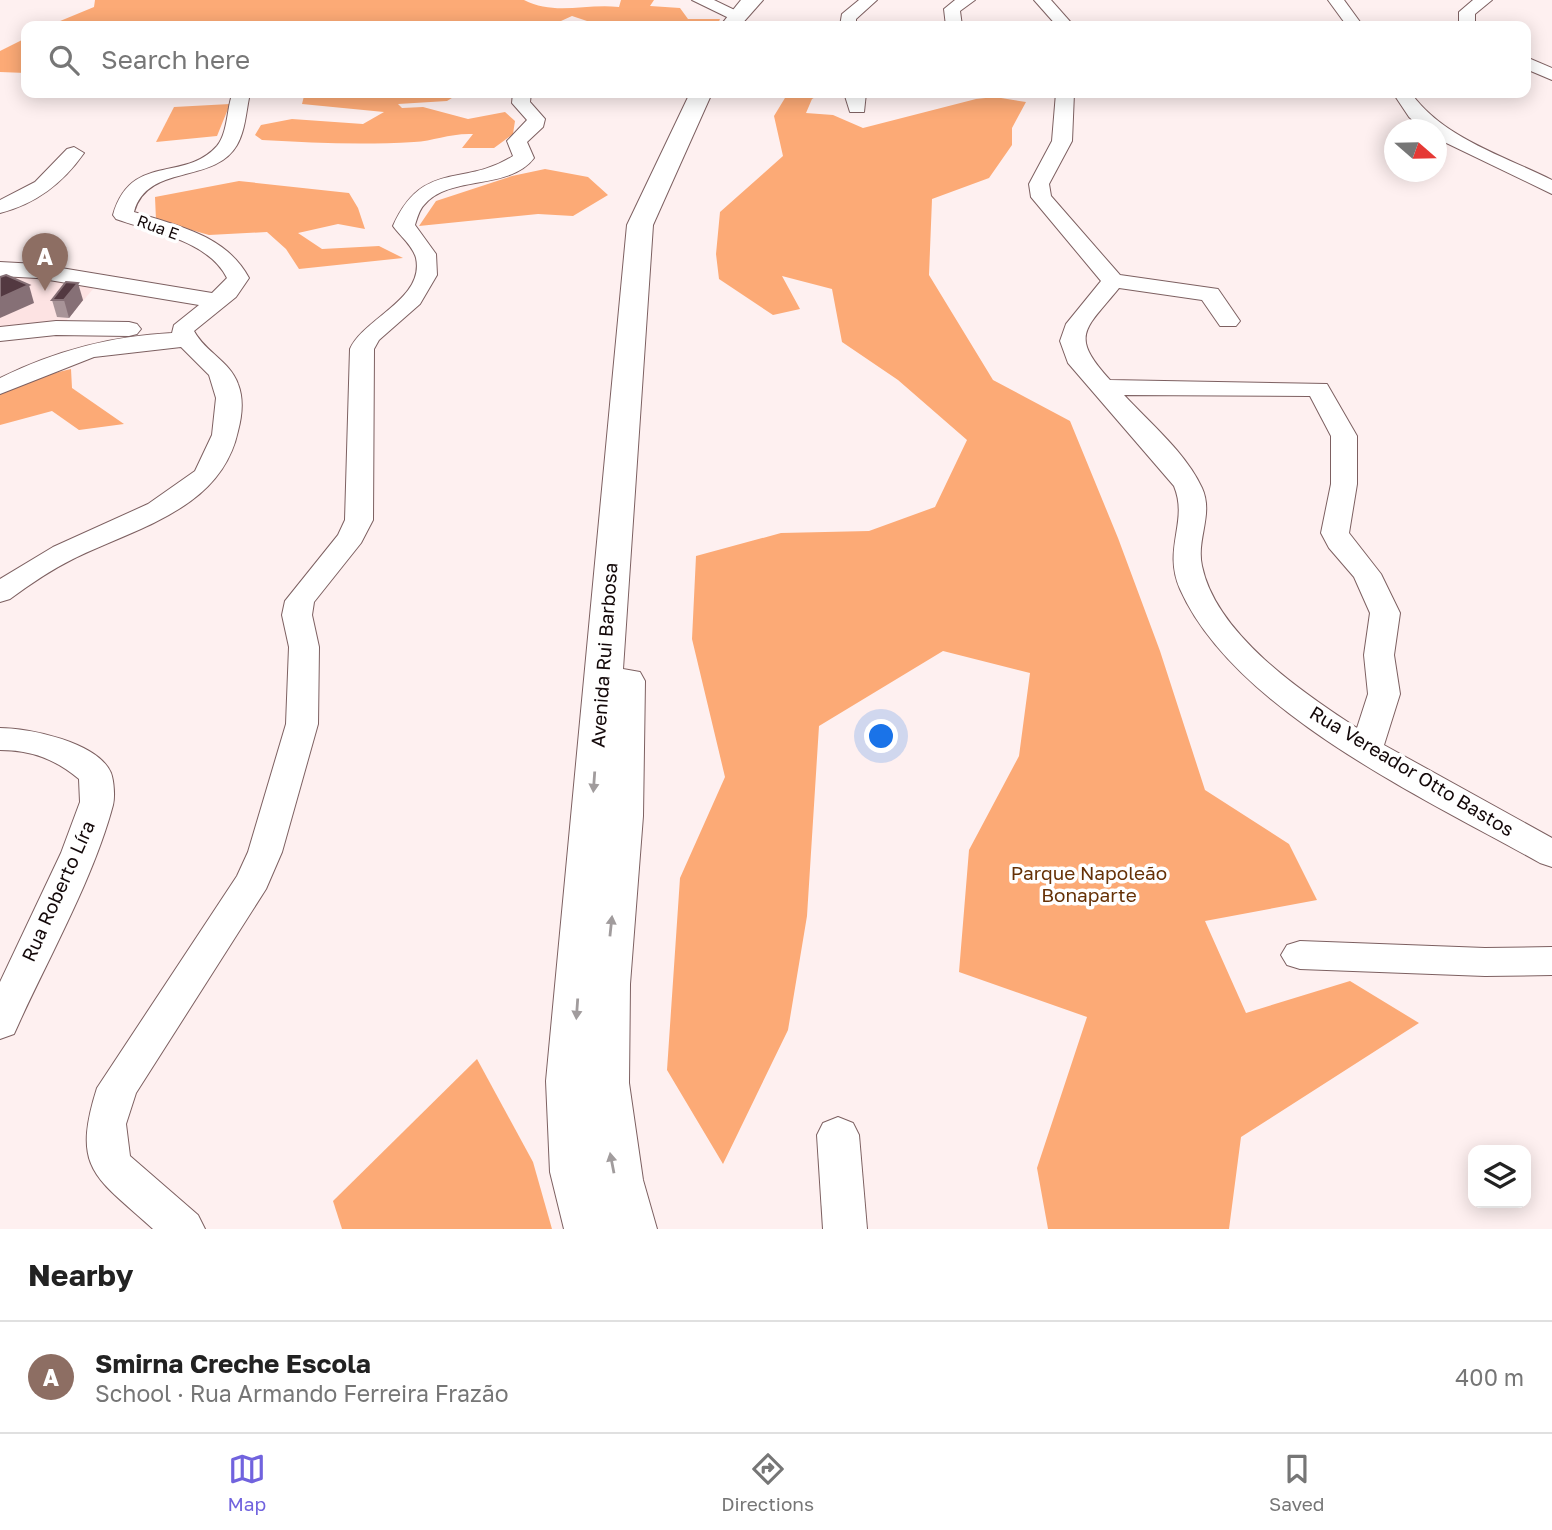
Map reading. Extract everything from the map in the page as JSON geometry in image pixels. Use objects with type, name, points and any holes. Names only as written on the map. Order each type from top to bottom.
[{"type":"main road","points":[[737,21],[753,0]]},
{"type":"main road","points":[[739,21],[764,0]]},
{"type":"main road","name":"Avenida Rui Barbosa","points":[[591,1229],[576,1172],[571,1081],[640,225],[699,98]]},
{"type":"main road","name":"Avenida Rui Barbosa","points":[[630,1229],[612,1166],[604,1108],[604,993],[621,831],[632,532],[660,215],[695,149],[712,98]]},
{"type":"street","points":[[700,0],[733,21]]},
{"type":"street","points":[[848,21],[848,18],[869,0]]},
{"type":"street","points":[[953,21],[952,9],[967,0]]},
{"type":"street","points":[[1042,0],[1061,21]]},
{"type":"street","points":[[1336,0],[1351,21]]},
{"type":"street","points":[[1467,21],[1467,12],[1484,0]]},
{"type":"street","points":[[1531,64],[1552,75]]},
{"type":"street","name":"Rua E","points":[[184,335],[228,292],[238,278],[234,265],[201,242],[124,215],[125,200],[136,188],[157,176],[219,155],[226,148],[240,98]]},
{"type":"street","points":[[183,1229],[110,1164],[106,1124],[117,1088],[253,880],[265,852],[302,724],[304,647],[297,615],[300,601],[351,537],[359,520],[362,349],[366,337],[395,316],[413,298],[426,276],[427,256],[404,226],[414,204],[434,190],[510,166],[524,158],[517,141],[536,123],[536,119],[521,103],[522,98]]},
{"type":"street","points":[[1065,98],[1062,141],[1039,184],[1041,197],[1113,281],[1210,294],[1228,321]]},
{"type":"street","points":[[1406,98],[1423,119]]},
{"type":"street","points":[[1447,136],[1552,188]]},
{"type":"street","points":[[0,207],[27,197],[49,183],[74,153]]},
{"type":"street","points":[[0,269],[37,271],[217,301]]},
{"type":"street","name":"Rua Vereador Otto Bastos","points":[[1113,281],[1078,324],[1072,341],[1077,358],[1180,472],[1191,491],[1196,514],[1186,551],[1187,570],[1206,611],[1237,649],[1301,706],[1367,748],[1552,854]]},
{"type":"street","points":[[0,334],[75,327],[184,335],[217,368],[227,386],[229,413],[216,461],[187,492],[61,554],[0,593]]},
{"type":"street","points":[[0,387],[54,359],[85,349],[184,335]]},
{"type":"street","points":[[1105,387],[1318,389],[1344,436],[1344,484],[1335,533],[1339,542],[1367,574],[1385,612],[1379,655],[1384,694],[1367,748]]},
{"type":"street","name":"Rua Roberto Líra","points":[[0,738],[44,743],[78,760],[95,775],[97,802],[79,853],[0,1023]]},
{"type":"street","points":[[1300,955],[1485,962],[1552,961]]},
{"type":"street","points":[[838,1135],[845,1229]]},
{"type":"shaded area","points":[[0,273],[98,283],[66,321],[0,329]]},
{"type":"green space","points":[[95,0],[524,0],[536,5],[559,8],[619,7],[621,0],[654,0],[650,6],[680,8],[688,19],[720,19],[587,21],[572,16],[561,21],[60,21],[94,7]]},
{"type":"green space","points":[[21,40],[21,73],[0,72],[0,51]]},
{"type":"green space","points":[[304,98],[452,98],[447,101],[398,104],[402,108],[423,107],[468,119],[505,112],[515,121],[513,134],[494,148],[462,148],[473,134],[414,142],[357,143],[262,140],[255,135],[261,125],[292,119],[363,124],[384,112],[302,104]]},
{"type":"green space","name":"Parque Napoleão Bonaparte","points":[[785,98],[814,98],[806,113],[833,115],[863,128],[976,99],[1001,98],[1026,102],[1012,128],[1012,145],[989,178],[932,199],[929,275],[993,380],[1070,421],[1160,651],[1205,790],[1289,844],[1317,900],[1205,921],[1246,1013],[1350,981],[1419,1023],[1241,1137],[1229,1229],[1048,1229],[1037,1168],[1087,1017],[959,972],[969,850],[1019,756],[1030,673],[943,651],[819,726],[807,916],[788,1030],[723,1164],[667,1070],[680,878],[725,777],[692,639],[696,556],[781,533],[869,531],[935,507],[967,440],[898,380],[842,342],[832,289],[782,276],[800,309],[773,315],[719,279],[716,254],[720,212],[783,156],[774,116]]},
{"type":"green space","points":[[230,104],[217,136],[156,142],[174,107]]},
{"type":"green space","points":[[545,169],[588,177],[608,195],[573,216],[538,214],[419,226],[436,201],[512,176]]},
{"type":"green space","points":[[239,181],[349,193],[358,208],[365,229],[338,224],[298,233],[322,249],[379,246],[403,258],[299,269],[286,249],[267,232],[209,235],[156,220],[155,197]]},
{"type":"green space","points":[[71,369],[72,388],[124,424],[79,430],[52,411],[0,425],[0,386]]},
{"type":"green space","points":[[477,1059],[533,1162],[552,1229],[342,1229],[333,1201]]},
{"type":"building","points":[[6,275],[29,285],[0,298],[0,277]]},
{"type":"building","points":[[66,282],[78,283],[64,300],[52,300]]},
{"type":"place","name":"Smirna Creche Escola","points":[[45,291]]}]
